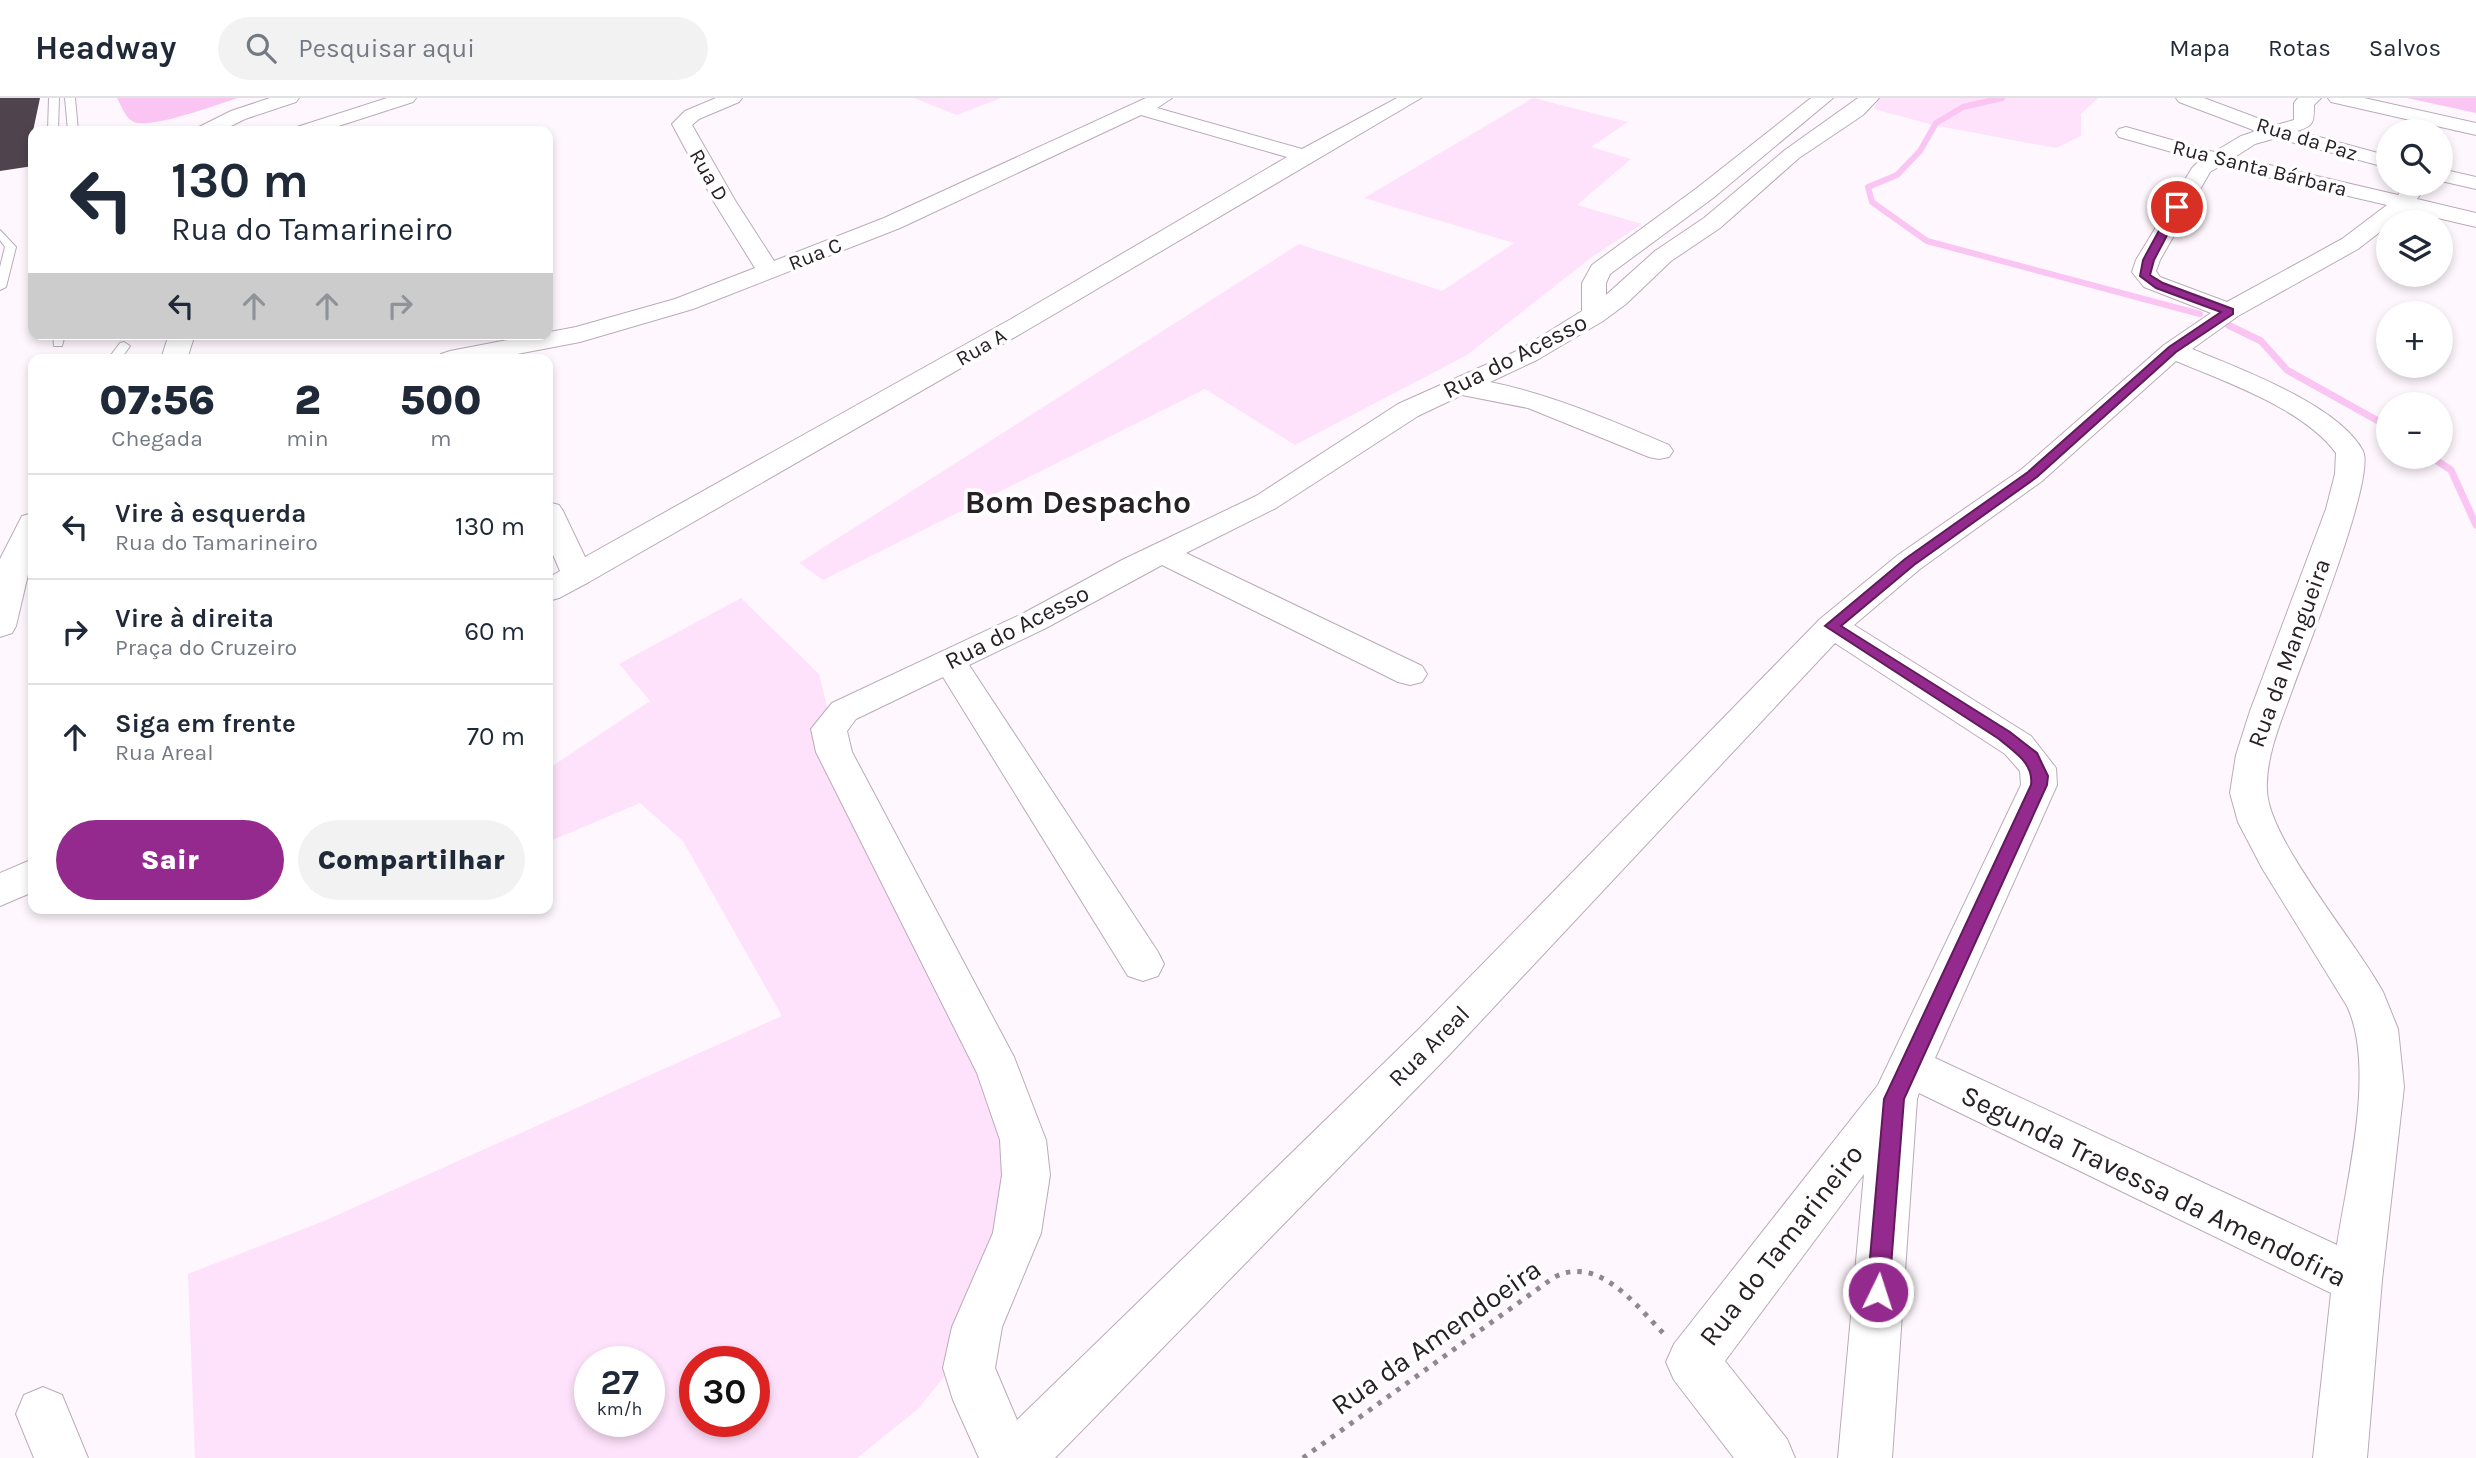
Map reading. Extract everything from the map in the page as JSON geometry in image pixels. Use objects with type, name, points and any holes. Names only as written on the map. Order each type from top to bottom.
[{"type":"street","points":[[216,126],[238,115],[289,98]]},
{"type":"street","points":[[319,126],[406,98]]},
{"type":"street","name":"Rua D","points":[[732,98],[687,118],[682,124],[683,129],[769,272]]},
{"type":"street","name":"Rua C","points":[[553,339],[626,323],[769,272],[892,223],[1162,98]]},
{"type":"street","name":"Rua A","points":[[553,588],[1020,324],[1304,156],[1411,98]]},
{"type":"street","points":[[1731,189],[1823,98]]},
{"type":"street","name":"Rua do Acesso","points":[[1007,1458],[979,1400],[969,1368],[977,1327],[1017,1233],[1026,1175],[1023,1140],[998,1070],[829,738],[829,729],[844,711],[950,661],[1266,502],[1323,467],[1388,421],[1528,355],[1594,316],[1632,286],[1663,256],[1712,223],[1731,189],[1791,155],[1856,111],[1869,98]]},
{"type":"street","name":"Rua da Paz","points":[[2186,98],[2273,131],[2376,159]]},
{"type":"street","points":[[2229,311],[2152,282],[2144,272],[2194,178],[2214,158],[2273,131],[2305,123],[2304,103],[2311,98]]},
{"type":"street","points":[[2339,98],[2470,128]]},
{"type":"street","points":[[1140,109],[1304,156]]},
{"type":"street","points":[[2453,141],[2470,128]]},
{"type":"street","name":"Rua Santa Bárbara","points":[[2126,134],[2214,158],[2476,220]]},
{"type":"street","points":[[2453,178],[2476,183]]},
{"type":"street","points":[[2172,350],[2229,311],[2350,244],[2403,204],[2409,196]]},
{"type":"street","name":"Rua C","points":[[483,354],[548,340]]},
{"type":"street","name":"Rua Areal","points":[[1017,1458],[1435,1041],[1832,626],[1909,562],[2032,475],[2172,350]]},
{"type":"street","name":"Rua da Mangueira","points":[[2172,350],[2278,399],[2319,422],[2343,442],[2351,455],[2350,477],[2328,546],[2250,761],[2248,790],[2253,815],[2283,872],[2370,1009],[2382,1057],[2380,1103],[2357,1280]]},
{"type":"street","points":[[1460,387],[1506,392],[1531,399],[1659,451]]},
{"type":"street","points":[[553,521],[579,575]]},
{"type":"street","points":[[0,626],[6,594],[8,554],[28,528]]},
{"type":"street","points":[[1162,553],[1410,674]]},
{"type":"street","name":"Rua do Tamarineiro","points":[[1768,1458],[1692,1362],[1901,1082],[2039,785],[2040,776],[2031,757],[2011,740],[1832,626]]},
{"type":"street","points":[[950,661],[1143,964]]},
{"type":"street","points":[[0,891],[28,877]]},
{"type":"street","name":"Segunda Travessa da Amendofira","points":[[1901,1082],[2357,1280],[2340,1458]]},
{"type":"street","name":"Rua do Tamarineiro","points":[[1865,1458],[1901,1082]]},
{"type":"lane","points":[[53,126],[54,98]]},
{"type":"lane","points":[[70,98],[73,126]]},
{"type":"lane","points":[[0,233],[11,247],[1,280]]},
{"type":"lane","points":[[118,354],[124,346]]},
{"type":"path","name":"Rua da Amendoeira","points":[[1303,1458],[1553,1278],[1568,1270],[1586,1272],[1606,1280],[1626,1296],[1692,1362]]},
{"type":"shaded area","points":[[117,98],[238,98],[167,120],[140,123],[132,121],[125,114]]},
{"type":"shaded area","points":[[914,98],[1001,98],[957,115]]},
{"type":"shaded area","points":[[1533,98],[1628,122],[1591,147],[1631,159],[1577,205],[1642,224],[1592,257],[1467,355],[1295,445],[1205,389],[823,580],[799,563],[1299,244],[1442,291],[1514,243],[1364,198]]},
{"type":"shaded area","points":[[1878,98],[2098,98],[2081,114],[2081,136],[2056,148],[1933,125],[1874,109]]},
{"type":"shaded area","points":[[2407,98],[2476,98],[2476,113]]},
{"type":"shaded area","points":[[741,598],[819,674],[828,710],[1040,1148],[997,1311],[918,1409],[857,1458],[195,1458],[188,1274],[324,1221],[782,1016],[683,841],[640,803],[553,840],[553,766],[650,701],[619,664]]},
{"type":"building","points":[[0,98],[40,98],[34,126],[28,126],[28,167],[0,171]]},
{"type":"waterway","points":[[2002,98],[1963,107],[1936,123],[1920,151],[1897,175],[1868,187],[1872,202],[1927,241],[2200,314]]},
{"type":"waterway","points":[[2228,325],[2261,341],[2287,370],[2376,420]]},
{"type":"waterway","points":[[2449,469],[2476,525]]},
{"type":"district","name":"Bom Despacho","points":[[1078,502]]},
{"type":"route","points":[[1878,1292],[1894,1099],[2039,785],[2040,776],[2031,757],[2018,745],[1832,626],[1909,562],[2032,475],[2172,350],[2229,311],[2160,286],[2145,276],[2148,260],[2177,207]]}]
